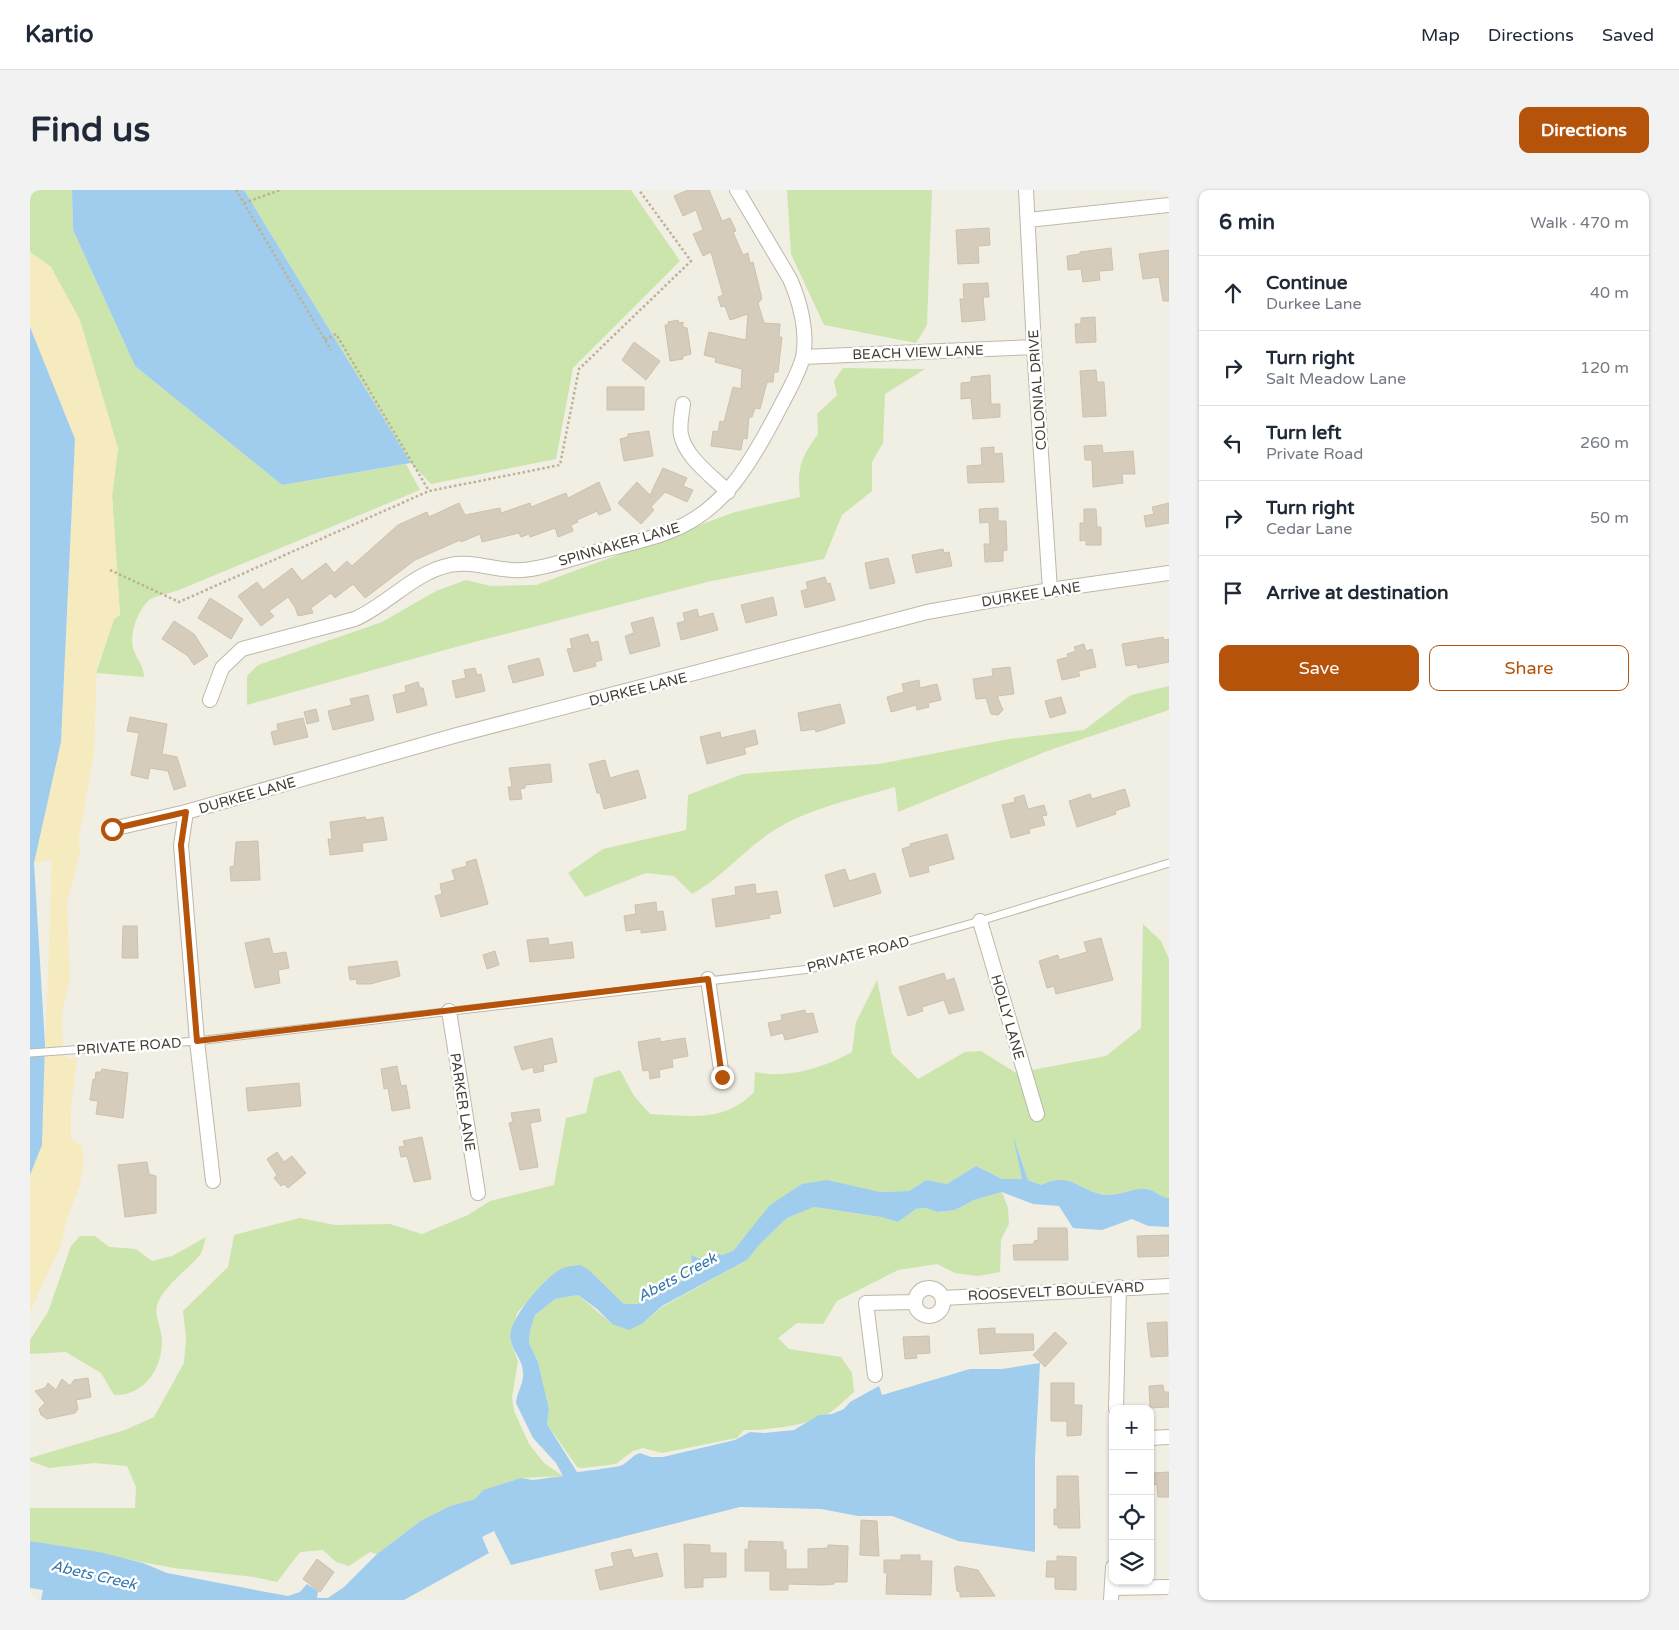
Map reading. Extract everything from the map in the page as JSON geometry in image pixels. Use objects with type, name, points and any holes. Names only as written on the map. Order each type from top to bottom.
[{"type":"street","name":"SPINNAKER LANE","points":[[210,700],[222,668],[242,649],[355,619],[372,611],[426,573],[449,565],[469,563],[523,570],[652,537],[686,524],[705,514],[728,492],[744,472],[758,449],[783,403],[803,357],[802,316],[797,295],[790,279],[737,190]]},
{"type":"street","name":"COLONIAL DRIVE","points":[[1026,190],[1050,590]]},
{"type":"street","points":[[1028,220],[1169,205]]},
{"type":"street","name":"BEACH VIEW LANE","points":[[803,357],[1034,348]]},
{"type":"street","points":[[683,404],[680,434],[687,448],[699,464],[728,492]]},
{"type":"street","name":"DURKEE LANE","points":[[112,829],[186,812],[457,735],[927,612],[1050,590],[1169,573]]},
{"type":"street","points":[[186,812],[181,845],[197,1041],[213,1181]]},
{"type":"street","name":"HOLLY LANE","points":[[980,920],[1037,1114]]},
{"type":"street","points":[[708,979],[722,1077]]},
{"type":"street","name":"PARKER LANE","points":[[449,1011],[478,1193]]},
{"type":"street","name":"ROOSEVELT BOULEVARD","points":[[915,1302],[916,1296],[927,1287],[940,1292],[943,1298],[1120,1287],[1169,1286]]},
{"type":"street","points":[[1116,1405],[1120,1287]]},
{"type":"street","points":[[875,1375],[866,1303],[915,1302],[920,1312],[932,1316],[941,1309],[943,1298]]},
{"type":"street","points":[[1154,1438],[1169,1438]]},
{"type":"street","points":[[1112,1594],[1169,1586]]},
{"type":"lane","name":"PRIVATE ROAD","points":[[30,1053],[197,1041],[810,968],[980,920],[1169,863]]},
{"type":"path","points":[[236,190],[331,350]]},
{"type":"path","points":[[244,203],[280,190]]},
{"type":"path","points":[[110,570],[179,602],[429,491],[560,465],[579,369],[691,261],[639,190]]},
{"type":"path","points":[[326,340],[336,334],[429,491]]},
{"type":"green space","points":[[30,190],[72,190],[73,230],[135,366],[282,485],[406,464],[420,490],[179,590],[159,595],[149,600],[137,617],[132,639],[132,645],[142,666],[144,677],[96,673],[114,619],[120,615],[112,496],[118,448],[51,267],[30,252]]},
{"type":"green space","points":[[244,190],[631,190],[680,261],[573,368],[556,459],[431,484],[411,463]]},
{"type":"green space","points":[[787,190],[932,190],[927,325],[916,343],[824,325],[791,254]]},
{"type":"green space","points":[[843,368],[925,369],[885,394],[883,443],[872,462],[872,491],[842,515],[824,559],[707,582],[463,645],[247,705],[247,676],[258,665],[382,622],[436,591],[466,580],[491,586],[536,585],[735,512],[800,497],[799,478],[801,463],[818,434],[817,414],[837,395],[834,381]]},
{"type":"green space","points":[[1169,686],[1169,710],[1050,750],[898,812],[895,787],[828,806],[796,818],[767,835],[713,880],[692,894],[674,876],[646,873],[585,897],[568,873],[603,849],[686,830],[688,795],[743,774],[879,764],[1009,739],[1084,730],[1131,695]]},
{"type":"green space","points":[[1143,924],[1161,941],[1169,959],[1169,1198],[1148,1189],[1108,1195],[1090,1191],[1068,1181],[1060,1180],[1041,1185],[1028,1180],[1015,1142],[1023,1179],[1002,1179],[976,1166],[947,1184],[926,1180],[909,1191],[880,1192],[827,1181],[743,1239],[733,1251],[722,1255],[711,1251],[700,1259],[691,1256],[690,1278],[658,1290],[638,1304],[624,1304],[589,1270],[546,1280],[517,1313],[510,1341],[518,1361],[512,1397],[514,1411],[529,1444],[544,1463],[563,1476],[521,1478],[483,1490],[475,1499],[450,1506],[422,1520],[377,1554],[370,1552],[349,1566],[336,1562],[323,1550],[300,1552],[277,1582],[254,1577],[174,1568],[30,1541],[30,1508],[135,1508],[136,1487],[127,1466],[94,1463],[49,1468],[30,1461],[30,1458],[125,1430],[154,1417],[184,1363],[186,1338],[183,1311],[228,1267],[234,1235],[300,1218],[335,1225],[390,1224],[422,1234],[468,1215],[490,1201],[554,1185],[566,1118],[586,1113],[594,1078],[620,1070],[634,1096],[650,1114],[692,1116],[718,1113],[731,1109],[743,1102],[754,1092],[755,1072],[780,1074],[805,1071],[830,1063],[852,1052],[856,1022],[877,980],[892,1054],[918,1079],[965,1052],[981,1051],[1016,1073],[1106,1056],[1141,1028]]},
{"type":"green space","points":[[1002,1192],[1008,1208],[1009,1224],[1001,1240],[1000,1272],[978,1276],[955,1273],[937,1264],[898,1270],[837,1301],[823,1324],[797,1323],[778,1338],[789,1349],[841,1357],[852,1373],[854,1392],[838,1407],[827,1414],[809,1422],[775,1428],[744,1430],[737,1438],[662,1453],[643,1448],[633,1451],[616,1464],[583,1468],[577,1467],[547,1424],[549,1409],[538,1362],[529,1343],[530,1331],[535,1315],[555,1299],[578,1295],[612,1324],[643,1323],[662,1307],[747,1260],[760,1244],[787,1218],[814,1207],[881,1217],[898,1222],[916,1209],[926,1208],[937,1212],[955,1210],[974,1200]]},
{"type":"green space","points":[[80,1236],[95,1236],[109,1247],[136,1249],[152,1261],[172,1256],[206,1237],[200,1255],[169,1286],[157,1305],[156,1310],[162,1343],[161,1353],[149,1380],[134,1391],[114,1395],[101,1373],[66,1352],[30,1354],[30,1340],[48,1312],[71,1246]]},
{"type":"sand","points":[[30,252],[51,267],[80,320],[118,448],[112,496],[120,615],[114,619],[97,667],[94,752],[79,838],[80,852],[67,904],[70,977],[62,1013],[63,1054],[68,1058],[77,1058],[71,1111],[71,1139],[81,1145],[84,1159],[80,1185],[67,1218],[61,1245],[30,1311],[30,1175],[42,1145],[52,859],[34,863],[61,742],[75,439],[30,327]]},
{"type":"water","points":[[72,190],[244,190],[411,463],[282,485],[135,366],[73,230]]},
{"type":"water","points":[[30,327],[75,439],[61,742],[34,863],[45,1044],[42,1145],[30,1175]]},
{"type":"water","name":"Abets Creek","points":[[1013,1136],[1028,1180],[1041,1185],[1052,1181],[1069,1181],[1108,1195],[1138,1189],[1150,1190],[1169,1198],[1169,1227],[1148,1226],[1132,1219],[1102,1230],[1073,1228],[1059,1206],[1033,1204],[1002,1192],[974,1200],[955,1210],[937,1212],[926,1208],[916,1209],[898,1222],[881,1217],[814,1207],[787,1218],[760,1244],[747,1260],[662,1306],[643,1323],[629,1330],[612,1324],[597,1309],[578,1295],[555,1299],[535,1315],[530,1331],[529,1343],[538,1362],[549,1409],[547,1424],[577,1472],[620,1466],[640,1453],[651,1457],[663,1457],[735,1440],[750,1432],[764,1433],[794,1430],[819,1415],[832,1414],[844,1409],[850,1402],[879,1386],[882,1395],[970,1369],[1002,1369],[1040,1363],[1035,1459],[1035,1552],[958,1541],[892,1516],[858,1516],[821,1509],[740,1507],[511,1565],[494,1531],[482,1537],[489,1553],[404,1600],[41,1600],[43,1590],[30,1588],[30,1541],[99,1552],[143,1563],[167,1573],[288,1596],[300,1592],[307,1584],[318,1591],[317,1598],[328,1598],[344,1587],[377,1554],[422,1520],[450,1506],[475,1499],[483,1490],[521,1478],[533,1480],[563,1476],[556,1463],[533,1438],[516,1403],[523,1373],[522,1364],[512,1346],[510,1334],[527,1301],[545,1281],[561,1269],[580,1265],[589,1270],[624,1304],[638,1304],[658,1290],[690,1278],[692,1267],[691,1255],[702,1260],[711,1251],[722,1255],[733,1251],[770,1205],[802,1184],[827,1180],[880,1192],[909,1191],[926,1180],[947,1184],[976,1166],[1002,1179],[1022,1179]]},
{"type":"building","points":[[688,190],[709,190],[722,221],[730,218],[736,231],[733,232],[743,255],[748,253],[750,263],[753,262],[762,299],[758,303],[764,323],[780,324],[779,337],[782,337],[778,372],[774,372],[773,382],[767,382],[760,409],[755,408],[752,417],[749,417],[747,439],[743,438],[741,450],[711,446],[713,431],[718,432],[720,421],[724,422],[733,387],[741,389],[742,369],[715,362],[716,358],[704,355],[709,332],[746,340],[748,314],[730,320],[725,306],[721,307],[718,297],[723,295],[711,252],[703,256],[693,234],[703,230],[696,210],[683,216],[674,196]]},
{"type":"building","points":[[989,228],[990,245],[978,246],[979,263],[958,264],[956,230]]},
{"type":"building","points":[[1111,248],[1113,270],[1099,271],[1100,280],[1083,282],[1081,269],[1068,270],[1067,256],[1080,254],[1080,252]]},
{"type":"building","points":[[1169,250],[1169,301],[1163,301],[1159,277],[1143,279],[1139,254]]},
{"type":"building","points":[[988,283],[989,297],[983,297],[985,320],[962,322],[960,299],[964,299],[963,284]]},
{"type":"building","points":[[1095,317],[1096,342],[1076,343],[1075,324],[1081,324],[1081,318]]},
{"type":"building","points":[[678,320],[679,323],[683,322],[683,327],[687,328],[691,354],[683,356],[683,359],[670,361],[665,325],[668,325],[668,322]]},
{"type":"building","points":[[634,342],[660,361],[646,380],[622,360]]},
{"type":"building","points":[[1096,370],[1097,382],[1104,382],[1106,416],[1083,417],[1080,371]]},
{"type":"building","points":[[990,375],[991,404],[1000,404],[1000,417],[973,419],[971,398],[961,399],[961,383],[971,382],[971,377]]},
{"type":"building","points":[[607,387],[644,387],[644,410],[607,410]]},
{"type":"building","points":[[649,431],[653,456],[624,461],[620,439],[628,437],[628,434]]},
{"type":"building","points":[[1102,445],[1103,453],[1133,451],[1135,474],[1122,474],[1123,483],[1093,487],[1092,460],[1085,460],[1084,446]]},
{"type":"building","points":[[994,447],[994,454],[1002,453],[1004,482],[968,483],[967,466],[982,465],[981,448]]},
{"type":"building","points":[[663,468],[687,478],[683,486],[693,490],[687,502],[665,492],[651,507],[654,510],[641,524],[618,503],[637,482],[650,495]]},
{"type":"building","points":[[599,482],[611,510],[599,515],[597,511],[577,520],[578,522],[571,525],[573,531],[558,537],[555,528],[530,537],[529,534],[521,537],[519,533],[482,542],[480,534],[461,542],[460,540],[415,560],[365,598],[353,584],[335,598],[331,593],[311,608],[313,613],[298,616],[295,607],[288,597],[269,611],[274,616],[261,626],[238,596],[257,582],[263,590],[292,568],[302,581],[326,563],[334,573],[347,561],[352,566],[398,525],[427,512],[429,517],[459,503],[465,515],[500,508],[501,513],[530,503],[531,507],[566,493],[568,498]]},
{"type":"building","points":[[1169,503],[1169,523],[1146,527],[1144,516],[1154,514],[1152,507]]},
{"type":"building","points":[[998,508],[998,521],[1006,521],[1007,550],[1003,551],[1003,561],[985,562],[984,544],[990,544],[989,522],[980,523],[979,509]]},
{"type":"building","points":[[1084,509],[1096,509],[1097,527],[1101,527],[1101,545],[1086,545],[1086,540],[1080,541],[1080,523],[1084,523]]},
{"type":"building","points":[[943,549],[944,553],[949,552],[952,566],[916,573],[912,555]]},
{"type":"building","points":[[888,558],[895,583],[870,589],[865,563]]},
{"type":"building","points":[[825,577],[827,584],[830,583],[835,600],[805,608],[801,591],[808,589],[806,582]]},
{"type":"building","points":[[773,597],[777,615],[746,623],[741,605]]},
{"type":"building","points":[[210,598],[243,619],[231,639],[198,618]]},
{"type":"building","points":[[697,609],[699,617],[713,613],[718,630],[681,640],[677,623],[685,621],[683,613]]},
{"type":"building","points":[[653,617],[660,646],[630,654],[625,636],[634,633],[631,623]]},
{"type":"building","points":[[174,621],[194,634],[208,656],[194,665],[188,656],[162,639]]},
{"type":"building","points":[[588,634],[591,643],[598,641],[602,660],[595,662],[596,666],[574,672],[567,649],[572,648],[570,639]]},
{"type":"building","points":[[1163,637],[1164,640],[1169,639],[1169,662],[1138,668],[1137,664],[1126,666],[1122,644]]},
{"type":"building","points":[[1084,644],[1086,651],[1092,649],[1096,667],[1078,671],[1080,676],[1062,680],[1057,660],[1068,657],[1067,654],[1076,651],[1074,647]]},
{"type":"building","points":[[539,658],[544,675],[513,683],[508,666]]},
{"type":"building","points":[[1010,667],[1014,694],[997,696],[1003,710],[998,715],[991,714],[986,698],[976,699],[973,679],[993,676],[992,669]]},
{"type":"building","points":[[475,668],[477,675],[481,674],[485,691],[456,698],[452,681],[466,678],[464,670]]},
{"type":"building","points":[[919,680],[920,688],[937,684],[941,700],[928,703],[929,707],[917,710],[916,705],[891,712],[887,697],[904,692],[902,684]]},
{"type":"building","points":[[418,682],[420,688],[423,688],[427,705],[397,713],[393,695],[406,692],[405,686]]},
{"type":"building","points":[[368,695],[374,720],[333,730],[328,711],[352,705],[350,699]]},
{"type":"building","points":[[1061,697],[1066,713],[1050,718],[1045,701]]},
{"type":"building","points":[[840,704],[845,723],[816,732],[815,729],[801,731],[798,713]]},
{"type":"building","points":[[316,709],[319,721],[307,724],[304,712]]},
{"type":"building","points":[[130,717],[167,724],[162,754],[177,757],[186,786],[174,790],[168,771],[150,768],[148,779],[131,775],[139,733],[127,731]]},
{"type":"building","points":[[303,718],[308,737],[274,745],[271,732],[278,730],[277,724]]},
{"type":"building","points":[[755,730],[758,744],[744,748],[746,754],[707,764],[700,737],[720,732],[721,738]]},
{"type":"building","points":[[605,760],[610,778],[638,770],[646,798],[604,809],[600,793],[597,793],[589,764]]},
{"type":"building","points":[[550,764],[552,782],[525,785],[525,788],[520,789],[522,799],[510,800],[508,787],[512,787],[509,768]]},
{"type":"building","points":[[1125,789],[1130,806],[1115,811],[1116,814],[1077,827],[1069,801],[1090,794],[1092,799]]},
{"type":"building","points":[[1024,795],[1028,809],[1044,805],[1047,815],[1042,816],[1045,825],[1029,829],[1030,833],[1011,838],[1002,805],[1015,802],[1014,798]]},
{"type":"building","points":[[365,817],[366,820],[383,817],[387,840],[362,843],[363,851],[330,855],[328,839],[332,839],[330,822]]},
{"type":"building","points":[[947,834],[954,859],[928,866],[929,872],[910,877],[902,849],[911,846],[910,844]]},
{"type":"building","points":[[258,841],[260,880],[231,881],[230,867],[234,866],[236,842]]},
{"type":"building","points":[[476,859],[488,904],[441,917],[435,896],[442,894],[440,884],[455,880],[452,870],[467,866],[466,862]]},
{"type":"building","points":[[845,869],[849,881],[875,873],[881,893],[834,907],[825,875]]},
{"type":"building","points":[[755,884],[756,894],[777,891],[781,913],[769,915],[770,918],[716,927],[712,899],[736,895],[735,887]]},
{"type":"building","points":[[656,902],[657,912],[663,911],[666,930],[641,933],[641,929],[626,931],[624,916],[636,914],[635,905]]},
{"type":"building","points":[[123,926],[137,926],[138,958],[122,958]]},
{"type":"building","points":[[269,938],[273,954],[286,952],[289,968],[278,970],[280,983],[255,988],[245,943]]},
{"type":"building","points":[[548,938],[549,945],[572,942],[574,958],[530,962],[527,940]]},
{"type":"building","points":[[1101,938],[1113,980],[1056,994],[1054,986],[1047,988],[1039,961],[1058,955],[1059,960],[1087,952],[1084,942]]},
{"type":"building","points":[[495,951],[499,965],[487,969],[483,955]]},
{"type":"building","points":[[397,961],[400,976],[370,984],[357,984],[356,979],[350,980],[348,967]]},
{"type":"building","points":[[944,973],[946,981],[954,978],[964,1010],[949,1014],[944,1000],[922,1007],[923,1011],[908,1016],[899,987]]},
{"type":"building","points":[[805,1010],[806,1014],[813,1013],[818,1032],[785,1040],[783,1033],[771,1036],[768,1023],[782,1020],[781,1015]]},
{"type":"building","points":[[552,1038],[557,1062],[543,1065],[544,1071],[534,1073],[533,1067],[522,1070],[514,1047]]},
{"type":"building","points":[[660,1038],[660,1042],[685,1038],[688,1056],[672,1059],[673,1067],[659,1070],[660,1077],[650,1079],[649,1070],[643,1071],[638,1042]]},
{"type":"building","points":[[397,1066],[401,1086],[406,1085],[410,1108],[392,1111],[388,1088],[384,1089],[381,1069]]},
{"type":"building","points":[[102,1069],[128,1073],[123,1118],[96,1114],[98,1101],[90,1100],[93,1079],[95,1080],[96,1072],[101,1072]]},
{"type":"building","points":[[299,1083],[301,1106],[248,1111],[246,1088]]},
{"type":"building","points":[[539,1109],[541,1121],[530,1123],[538,1167],[520,1170],[509,1123],[513,1122],[511,1113]]},
{"type":"building","points":[[422,1137],[431,1179],[414,1182],[407,1156],[401,1157],[399,1147],[405,1146],[403,1141]]},
{"type":"building","points":[[277,1152],[284,1162],[292,1156],[306,1173],[288,1188],[284,1184],[281,1186],[274,1178],[277,1175],[267,1159]]},
{"type":"building","points":[[147,1162],[149,1174],[156,1176],[156,1213],[125,1217],[118,1165]]},
{"type":"building","points":[[1038,1228],[1067,1228],[1068,1260],[1014,1260],[1013,1245],[1034,1244],[1034,1241],[1038,1240]]},
{"type":"building","points":[[1169,1235],[1169,1256],[1138,1257],[1137,1236]]},
{"type":"building","points":[[1167,1322],[1168,1356],[1151,1357],[1147,1323]]},
{"type":"building","points":[[995,1328],[995,1334],[1033,1334],[1034,1350],[980,1354],[978,1329]]},
{"type":"building","points":[[1055,1332],[1067,1343],[1045,1367],[1033,1355]]},
{"type":"building","points":[[929,1336],[930,1353],[916,1354],[917,1358],[905,1359],[903,1337]]},
{"type":"building","points":[[88,1378],[91,1397],[76,1400],[78,1409],[75,1413],[47,1419],[41,1415],[39,1409],[45,1403],[35,1391],[45,1388],[48,1383],[56,1390],[62,1379],[70,1386],[74,1380]]},
{"type":"building","points":[[1051,1383],[1074,1383],[1074,1405],[1082,1405],[1081,1435],[1067,1436],[1067,1421],[1051,1421]]},
{"type":"building","points":[[1163,1385],[1164,1392],[1169,1392],[1169,1407],[1154,1408],[1154,1405],[1150,1405],[1149,1386]]},
{"type":"building","points":[[1169,1472],[1169,1497],[1158,1497],[1157,1484],[1154,1485],[1154,1473]]},
{"type":"building","points":[[1057,1476],[1078,1476],[1080,1528],[1058,1528],[1058,1525],[1054,1525],[1054,1509],[1057,1509]]},
{"type":"building","points":[[861,1520],[877,1521],[879,1556],[860,1555]]},
{"type":"building","points":[[749,1541],[783,1542],[783,1550],[786,1550],[786,1569],[808,1569],[808,1549],[828,1548],[828,1545],[848,1546],[847,1582],[834,1582],[834,1584],[823,1585],[788,1584],[788,1590],[770,1590],[770,1571],[745,1571],[745,1549],[748,1550]]},
{"type":"building","points":[[684,1544],[710,1545],[710,1553],[726,1553],[726,1577],[703,1578],[703,1587],[685,1588]]},
{"type":"building","points":[[631,1549],[634,1558],[657,1553],[663,1576],[600,1590],[595,1570],[614,1566],[611,1553]]},
{"type":"building","points":[[901,1555],[920,1555],[920,1561],[932,1561],[931,1595],[886,1594],[887,1572],[884,1573],[884,1560],[901,1560]]},
{"type":"building","points":[[1057,1556],[1076,1557],[1076,1590],[1055,1589],[1055,1577],[1046,1577],[1047,1561],[1057,1561]]},
{"type":"building","points":[[317,1559],[334,1572],[320,1592],[303,1579]]},
{"type":"building","points":[[957,1566],[978,1570],[995,1596],[960,1597],[960,1592],[957,1591],[954,1568]]},
{"type":"route","points":[[112,829],[186,812],[181,845],[197,1041],[708,979],[722,1077]]}]
